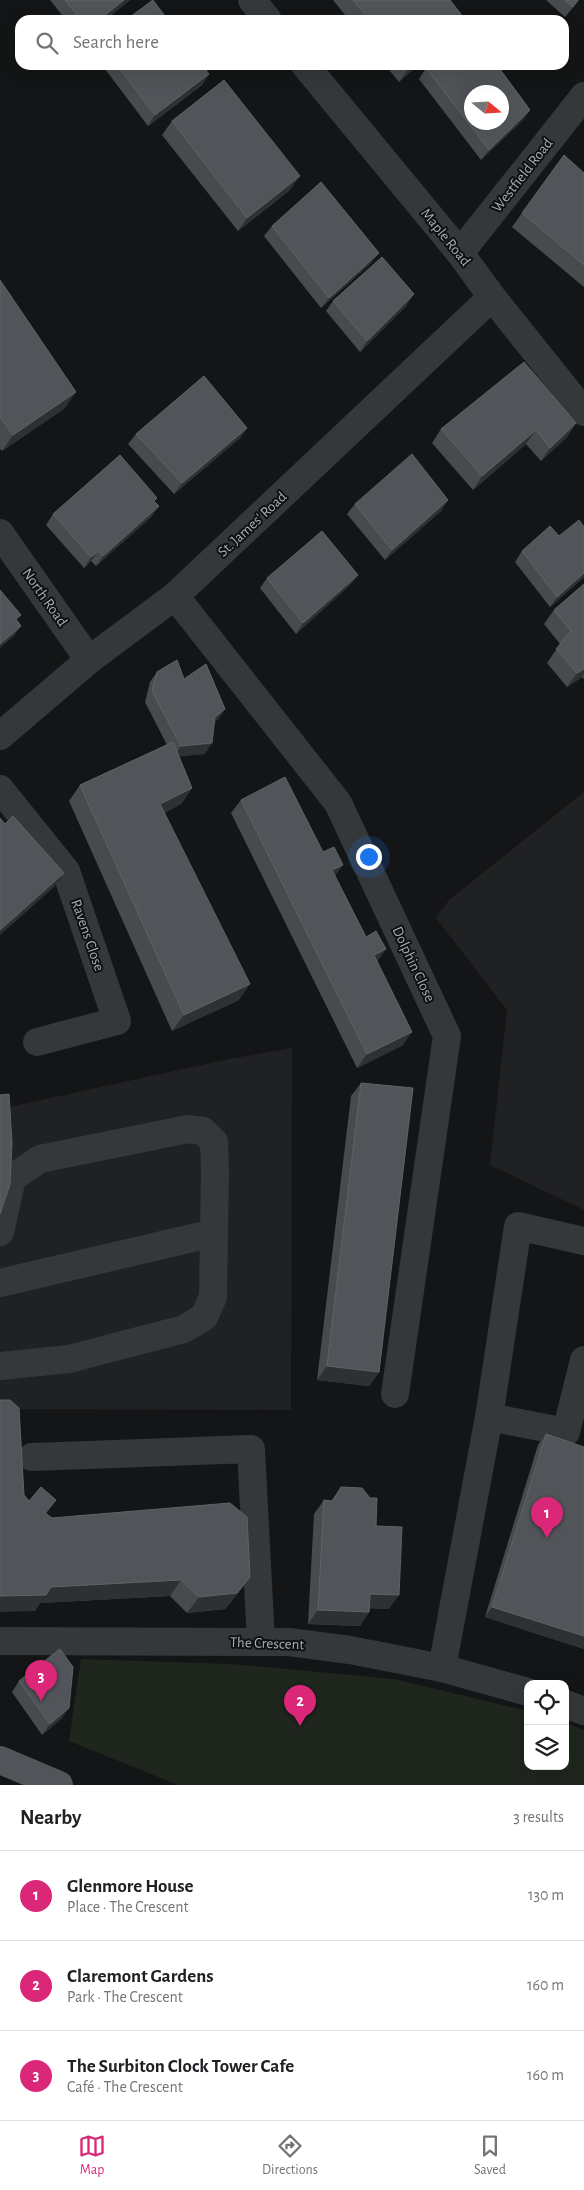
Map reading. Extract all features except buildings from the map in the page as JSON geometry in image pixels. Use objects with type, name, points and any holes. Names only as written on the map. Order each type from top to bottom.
[{"type":"main road","points":[[0,1760],[59,1785]]},
{"type":"street","points":[[252,0],[264,15]]},
{"type":"street","name":"Maple Road","points":[[309,70],[460,253],[492,297],[584,412]]},
{"type":"street","name":"Westfield Road","points":[[460,253],[584,96]]},
{"type":"street","name":"St. James' Road","points":[[0,736],[89,660],[175,596],[492,297]]},
{"type":"street","name":"North Road","points":[[0,533],[89,660]]},
{"type":"street","name":"Dolphin Close","points":[[175,596],[338,803],[447,1036],[395,1394]]},
{"type":"street","name":"Ravens Close","points":[[0,789],[66,871],[117,1021],[37,1042]]},
{"type":"street","points":[[0,1232],[12,1178],[40,1159],[188,1129],[203,1131],[214,1142],[216,1170],[213,1297],[204,1317],[184,1329],[69,1359],[0,1366]]},
{"type":"street","points":[[442,1668],[489,1417],[518,1226],[584,1241]]},
{"type":"street","points":[[0,1283],[214,1233]]},
{"type":"street","points":[[489,1417],[575,1434],[584,1360]]},
{"type":"street","points":[[32,1457],[251,1449],[261,1642]]},
{"type":"street","name":"The Crescent","points":[[0,1641],[289,1642],[350,1650],[442,1668],[524,1691]]},
{"type":"street","points":[[569,1705],[584,1711]]},
{"type":"shaded area","points":[[584,792],[584,1210],[490,1165],[507,1010],[436,918],[449,900]]},
{"type":"shaded area","points":[[292,1048],[291,1410],[0,1409],[0,1109],[229,1059]]},
{"type":"shaded area","points":[[81,1659],[232,1664],[394,1679],[524,1710],[524,1770],[569,1770],[569,1724],[584,1730],[584,1785],[178,1785],[69,1741]]},
{"type":"place","name":"Glenmore House","points":[[547,1538]]},
{"type":"place","name":"The Surbiton Clock Tower Cafe","points":[[41,1701]]},
{"type":"place","name":"Claremont Gardens","points":[[300,1726]]}]
